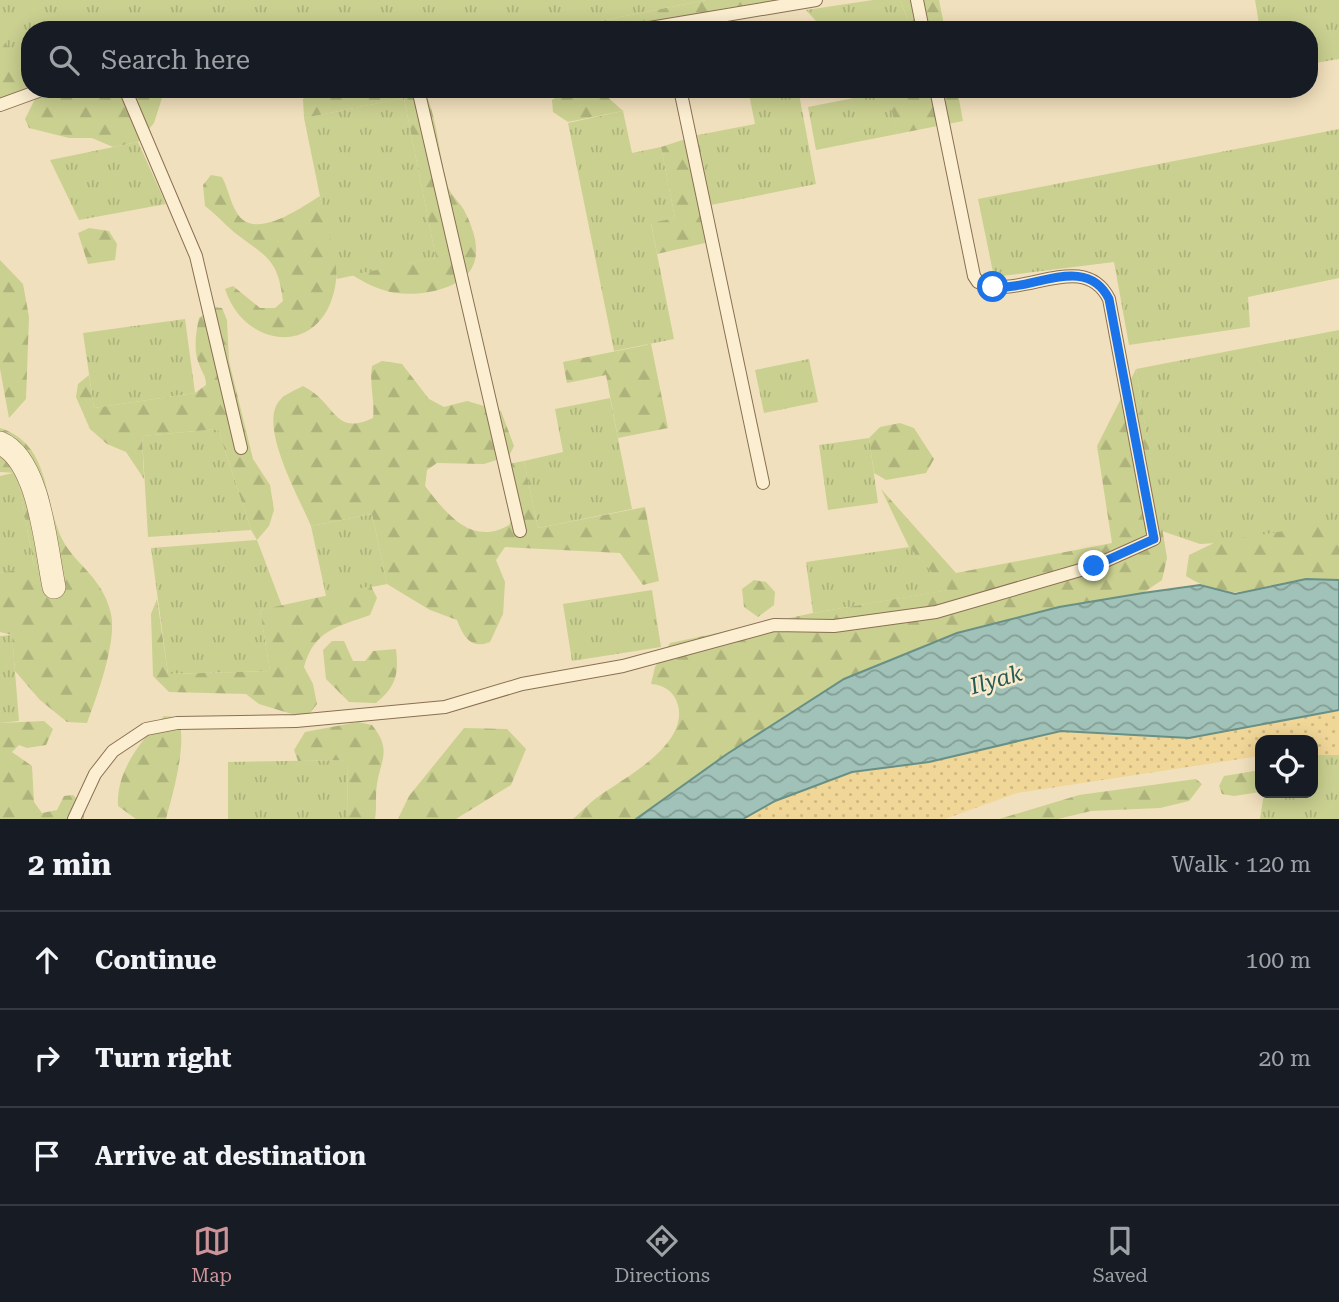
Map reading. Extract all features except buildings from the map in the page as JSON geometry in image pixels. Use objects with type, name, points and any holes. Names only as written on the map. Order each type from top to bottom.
[{"type":"street","points":[[0,443],[19,459],[34,488],[54,587]]},
{"type":"lane","points":[[700,21],[816,0]]},
{"type":"lane","points":[[917,0],[921,21]]},
{"type":"lane","points":[[0,105],[21,97]]},
{"type":"lane","points":[[129,98],[196,256],[241,448]]},
{"type":"lane","points":[[420,98],[520,531]]},
{"type":"lane","points":[[682,98],[763,483]]},
{"type":"lane","points":[[74,819],[95,774],[113,751],[146,729],[177,723],[296,721],[445,707],[522,684],[623,666],[774,625],[834,626],[936,612],[1094,566],[1154,539],[1109,299],[1102,284],[1092,278],[1076,275],[1001,288],[978,282],[974,276],[938,98]]},
{"type":"green space","points":[[0,0],[706,0],[600,21],[21,21],[21,69],[0,73]]},
{"type":"green space","points":[[706,0],[813,0],[703,21],[600,21]]},
{"type":"green space","points":[[873,0],[900,0],[908,21],[816,21],[806,10]]},
{"type":"green space","points":[[900,0],[939,0],[943,21],[908,21]]},
{"type":"green space","points":[[1255,0],[1339,0],[1339,59],[1318,62],[1318,21],[1258,21]]},
{"type":"green space","points":[[0,33],[8,47],[11,70],[21,68],[21,96],[0,112]]},
{"type":"green space","points":[[162,98],[154,123],[138,142],[113,147],[92,138],[69,138],[29,128],[25,119],[35,99]]},
{"type":"green space","points":[[304,98],[404,98],[304,118]]},
{"type":"green space","points":[[404,98],[436,258],[337,279],[304,118]]},
{"type":"green space","points":[[404,98],[428,99],[448,187],[464,210],[475,238],[474,262],[470,271],[450,286],[422,293],[391,292],[352,275],[436,258]]},
{"type":"green space","points":[[609,98],[623,111],[568,122],[553,112],[552,100]]},
{"type":"green space","points":[[750,98],[800,98],[816,184],[711,205],[698,135],[755,124]]},
{"type":"green space","points":[[854,98],[890,98],[897,134],[816,150],[808,107]]},
{"type":"green space","points":[[889,98],[959,98],[963,121],[897,134]]},
{"type":"green space","points":[[623,111],[632,153],[661,147],[675,218],[651,224],[674,339],[614,351],[568,123]]},
{"type":"green space","points":[[1339,129],[1339,278],[1248,297],[1250,327],[1129,345],[1114,262],[994,277],[978,199]]},
{"type":"green space","points":[[698,135],[718,240],[657,254],[651,223],[675,218],[661,147]]},
{"type":"green space","points":[[138,142],[166,204],[79,220],[50,160]]},
{"type":"green space","points":[[211,175],[222,177],[237,213],[245,221],[255,224],[278,220],[320,196],[333,251],[336,281],[329,306],[317,323],[302,334],[284,337],[266,334],[249,325],[235,310],[225,289],[233,286],[260,308],[275,308],[283,301],[281,288],[275,269],[265,256],[205,206],[203,185]]},
{"type":"green space","points":[[89,228],[109,231],[117,244],[115,260],[88,264],[78,233]]},
{"type":"green space","points":[[0,260],[23,284],[29,317],[26,399],[9,418],[0,369]]},
{"type":"green space","points":[[213,307],[222,308],[227,320],[229,361],[253,459],[270,485],[274,510],[269,526],[257,540],[251,530],[218,429],[142,436],[144,479],[126,452],[107,444],[90,429],[76,397],[78,384],[89,375],[94,408],[195,393],[206,385],[196,353],[199,318]]},
{"type":"green space","points":[[185,319],[195,393],[94,408],[83,333]]},
{"type":"green space","points":[[1339,330],[1339,525],[1234,542],[1200,544],[1162,531],[1136,369]]},
{"type":"green space","points":[[651,344],[668,428],[618,438],[606,375],[567,383],[563,362]]},
{"type":"green space","points":[[809,359],[818,402],[764,413],[755,370]]},
{"type":"green space","points":[[382,361],[402,364],[429,399],[444,407],[467,401],[501,411],[514,446],[509,456],[484,464],[437,463],[427,470],[425,486],[442,507],[461,524],[483,532],[495,531],[509,525],[511,521],[498,466],[524,461],[538,528],[645,507],[659,581],[643,585],[620,553],[505,547],[496,560],[505,582],[503,614],[490,642],[478,644],[465,636],[457,620],[430,610],[387,584],[372,514],[311,526],[290,481],[277,444],[274,411],[282,398],[303,386],[323,401],[342,421],[360,423],[373,418],[372,366]]},
{"type":"green space","points":[[1136,369],[1167,558],[1162,580],[1143,593],[1059,607],[957,633],[897,657],[844,679],[727,754],[636,819],[573,819],[598,797],[654,757],[674,733],[679,719],[676,700],[668,690],[651,684],[655,667],[670,643],[813,613],[948,590],[909,547],[881,489],[956,573],[1112,543],[1097,446]]},
{"type":"green space","points":[[610,398],[632,509],[538,528],[524,461],[563,452],[555,409]]},
{"type":"green space","points":[[900,423],[914,428],[934,459],[926,473],[886,480],[874,473],[869,438],[880,427]]},
{"type":"green space","points":[[0,428],[17,436],[29,447],[37,460],[62,539],[102,590],[111,614],[109,654],[87,723],[67,722],[40,700],[15,671],[12,635],[0,632],[0,573],[34,566],[17,473],[0,472]]},
{"type":"green space","points":[[218,429],[251,530],[148,537],[142,436]]},
{"type":"green space","points":[[869,438],[878,503],[828,510],[819,445]]},
{"type":"green space","points":[[17,472],[34,567],[0,573],[0,476]]},
{"type":"green space","points":[[372,514],[387,584],[326,596],[311,526]]},
{"type":"green space","points":[[1339,522],[1339,580],[1306,579],[1233,592],[1204,585],[1186,576],[1189,555],[1216,542]]},
{"type":"green space","points":[[257,540],[282,606],[260,610],[270,671],[168,674],[151,548]]},
{"type":"green space","points":[[909,547],[949,590],[813,613],[806,562]]},
{"type":"green space","points":[[754,580],[766,582],[775,592],[774,605],[758,617],[744,607],[742,589]]},
{"type":"green space","points":[[371,586],[377,598],[370,615],[328,632],[308,655],[304,667],[313,684],[317,704],[310,713],[295,715],[259,704],[246,694],[169,692],[153,676],[151,614],[157,599],[168,674],[270,671],[260,610]]},
{"type":"green space","points":[[652,590],[661,647],[572,661],[563,604]]},
{"type":"green space","points":[[12,635],[19,721],[0,723],[0,636]]},
{"type":"green space","points":[[332,641],[344,641],[353,661],[365,661],[373,651],[396,649],[395,679],[376,703],[349,702],[326,679],[323,650]]},
{"type":"green space","points":[[164,716],[178,717],[181,727],[178,768],[166,819],[136,819],[118,806],[121,780],[132,756]]},
{"type":"green space","points":[[44,721],[53,729],[46,745],[27,748],[19,745],[12,752],[32,766],[34,802],[42,813],[57,810],[64,796],[73,795],[84,806],[84,819],[0,819],[0,723]]},
{"type":"green space","points":[[358,722],[372,725],[382,741],[384,754],[376,788],[375,819],[348,819],[347,760],[298,761],[294,750],[305,732]]},
{"type":"green space","points":[[464,728],[507,729],[526,749],[511,785],[456,819],[398,819],[409,796]]},
{"type":"green space","points":[[1318,755],[1339,755],[1339,819],[1260,819],[1263,798],[1318,798]]},
{"type":"green space","points":[[347,760],[348,819],[228,819],[228,762]]},
{"type":"green space","points":[[1255,771],[1255,793],[1234,796],[1222,794],[1219,786],[1224,776]]},
{"type":"green space","points":[[1196,779],[1202,784],[1189,801],[1160,808],[1091,811],[1058,819],[999,819],[1079,795]]},
{"type":"sand","points":[[1339,710],[1339,755],[1318,755],[1318,735],[1255,735],[1255,757],[1017,793],[945,819],[743,819],[775,801],[852,772],[929,762],[1061,731],[1121,736]]},
{"type":"water","name":"Ilyak","points":[[1306,579],[1339,580],[1339,710],[1189,738],[1061,731],[929,762],[852,772],[775,801],[743,819],[636,819],[727,754],[844,679],[957,633],[1059,607],[1143,593],[1200,585],[1235,594]]},
{"type":"route","points":[[993,287],[1001,288],[1076,275],[1092,278],[1102,284],[1109,299],[1154,539],[1094,566]]}]
